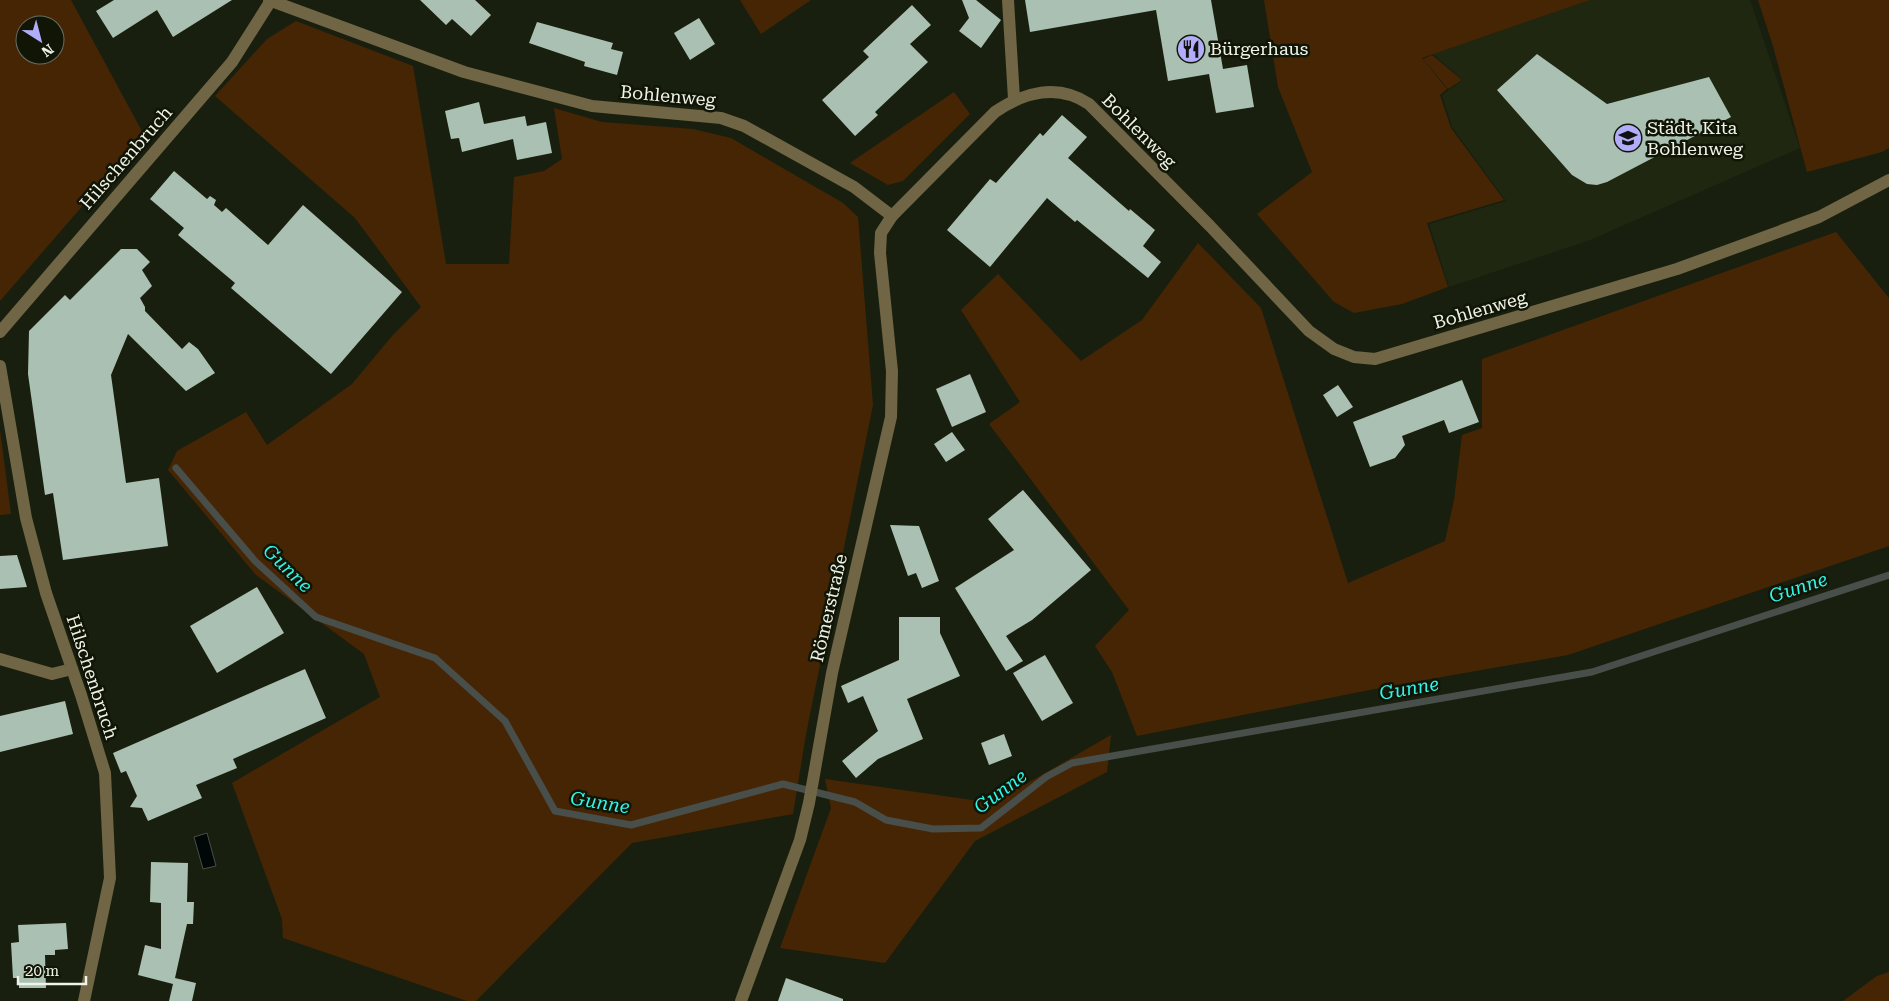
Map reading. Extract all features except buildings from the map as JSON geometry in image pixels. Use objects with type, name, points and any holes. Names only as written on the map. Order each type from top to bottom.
[{"type":"street","points":[[1008,0],[1014,99]]},
{"type":"street","name":"Bohlenweg","points":[[270,1],[464,72],[592,106],[721,118],[744,126],[854,187],[892,216],[995,112],[1014,99],[1032,93],[1060,92],[1080,98],[1090,104],[1309,331],[1334,349],[1354,356],[1375,359],[1677,269],[1819,217],[1889,180]]},
{"type":"street","name":"Hilschenbruch","points":[[0,332],[232,62],[270,1]]},
{"type":"street","name":"Römerstraße","points":[[741,1001],[800,840],[809,804],[832,673],[891,417],[892,371],[880,253],[882,233],[892,216]]},
{"type":"street","name":"Hilschenbruch","points":[[0,366],[26,518],[46,593],[105,773],[110,878],[84,1001]]},
{"type":"street","points":[[0,659],[52,674],[72,669]]},
{"type":"shaded area","points":[[0,0],[71,0],[144,135],[0,301]]},
{"type":"shaded area","points":[[740,0],[811,0],[761,34]]},
{"type":"shaded area","points":[[1264,0],[1590,0],[1422,58],[1447,89],[1440,95],[1451,128],[1504,200],[1427,223],[1448,287],[1402,304],[1354,313],[1334,302],[1257,214],[1312,172],[1278,87]]},
{"type":"shaded area","name":"Städt. Kita Bohlenweg","points":[[1590,0],[1750,0],[1800,148],[1590,240],[1449,287],[1429,224],[1506,201],[1452,127],[1442,95],[1463,80],[1433,54]]},
{"type":"shaded area","points":[[1758,0],[1889,0],[1889,148],[1882,152],[1807,172],[1773,46]]},
{"type":"shaded area","points":[[296,21],[413,66],[446,264],[509,264],[514,177],[544,171],[562,159],[554,108],[602,122],[693,129],[731,138],[843,203],[858,217],[873,405],[806,734],[793,814],[632,843],[476,1001],[467,1001],[283,938],[282,919],[232,783],[380,697],[364,654],[256,575],[168,470],[177,451],[246,412],[267,445],[352,384],[392,336],[421,307],[355,218],[215,96],[267,39]]},
{"type":"shaded area","points":[[1432,55],[1462,80],[1448,89],[1423,59]]},
{"type":"shaded area","points":[[954,92],[970,114],[903,181],[888,185],[850,163]]},
{"type":"shaded area","points":[[1836,232],[1889,298],[1889,546],[1568,655],[1390,686],[1137,736],[1112,672],[1095,646],[1129,610],[989,424],[1020,402],[961,310],[998,274],[1081,361],[1142,320],[1198,243],[1261,308],[1348,583],[1445,541],[1454,500],[1462,435],[1482,428],[1482,359]]},
{"type":"shaded area","points":[[0,430],[11,514],[0,515]]},
{"type":"shaded area","points":[[1111,735],[1107,772],[975,841],[885,963],[780,948],[831,808],[825,779],[993,803]]},
{"type":"shaded area","points":[[207,833],[216,866],[203,869],[194,837]]},
{"type":"shaded area","points":[[1889,972],[1889,1001],[1843,1001],[1877,976]]},
{"type":"waterway","name":"Gunne","points":[[176,468],[255,561],[316,617],[435,658],[505,721],[555,811],[631,825],[783,784],[855,802],[886,820],[933,829],[981,828],[1046,777],[1072,763],[1592,672],[1889,575]]},
{"type":"place","name":"Bürgerhaus","points":[[1191,49]]},
{"type":"place","name":"Städt. Kita Bohlenweg","points":[[1628,138]]}]
